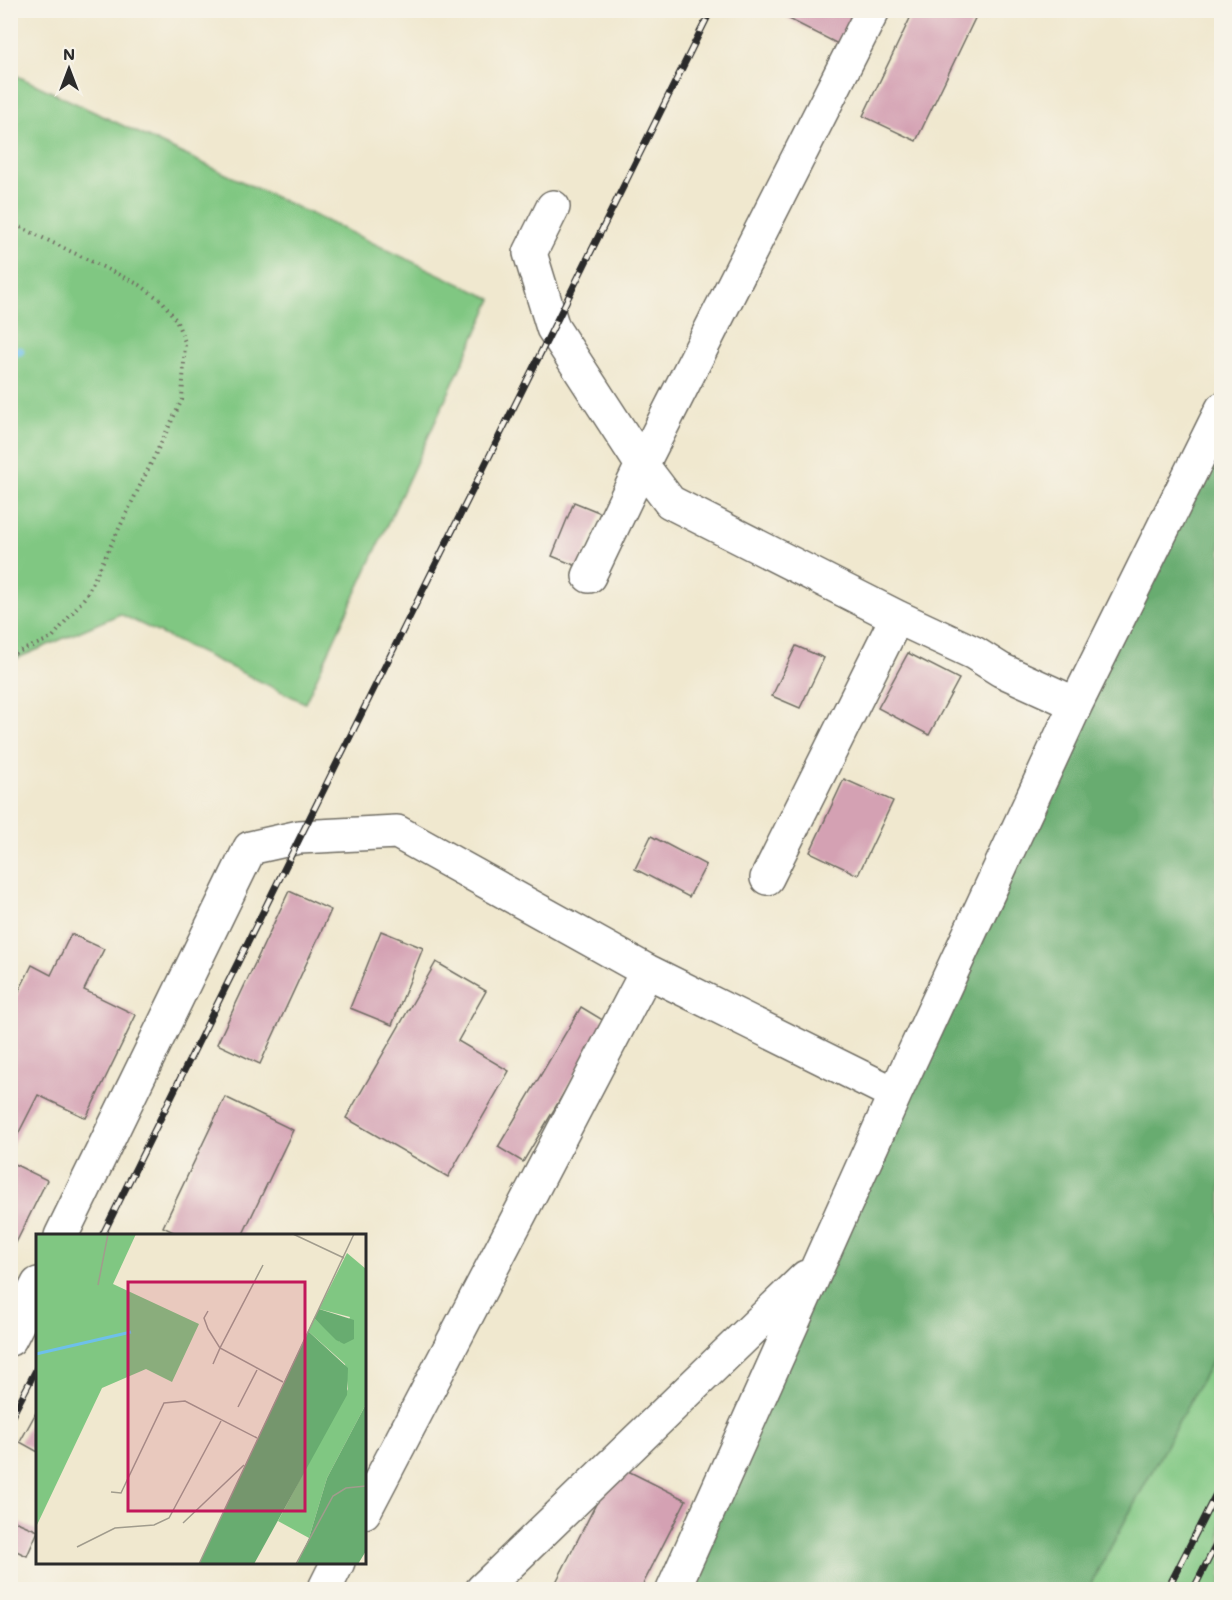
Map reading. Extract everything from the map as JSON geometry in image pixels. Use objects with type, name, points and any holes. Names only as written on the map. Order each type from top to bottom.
[{"type":"street","points":[[589,576],[642,465],[873,10]]},
{"type":"street","points":[[553,207],[530,253],[553,328],[642,465],[670,502],[897,617],[974,653],[1001,670],[1076,704]]},
{"type":"street","points":[[673,1590],[895,1094],[1076,704],[1221,410]]},
{"type":"street","points":[[767,878],[897,617]]},
{"type":"street","points":[[62,1234],[250,849],[299,837],[397,832],[647,971],[895,1094]]},
{"type":"street","points":[[366,1508],[647,971]]},
{"type":"street","points":[[482,1590],[818,1266]]},
{"type":"street","points":[[10,1339],[36,1288]]},
{"type":"street","points":[[324,1590],[337,1564]]},
{"type":"path","points":[[10,222],[140,285],[163,302],[176,320],[185,342],[185,369],[182,400],[86,596],[52,638],[10,655]]},
{"type":"green space","points":[[11,73],[492,299],[305,703],[120,614],[11,661]]},
{"type":"green space","points":[[1221,409],[1221,1344],[1088,1589],[673,1590]]},
{"type":"green space","points":[[1221,1344],[1221,1589],[1088,1589]]},
{"type":"building","points":[[791,10],[860,10],[842,46],[787,18]]},
{"type":"building","points":[[914,10],[979,10],[916,141],[863,116]]},
{"type":"building","points":[[574,502],[601,513],[579,567],[552,556]]},
{"type":"building","points":[[796,646],[824,658],[800,708],[772,696]]},
{"type":"building","points":[[908,653],[959,679],[929,735],[878,708]]},
{"type":"building","points":[[844,779],[893,801],[858,875],[810,852]]},
{"type":"building","points":[[651,836],[706,865],[689,897],[635,869]]},
{"type":"building","points":[[289,891],[331,910],[260,1064],[217,1044]]},
{"type":"building","points":[[381,931],[423,948],[392,1025],[350,1008]]},
{"type":"building","points":[[71,934],[104,949],[84,990],[136,1015],[86,1118],[38,1095],[10,1150],[10,1009],[32,965],[51,975]]},
{"type":"building","points":[[436,962],[486,991],[458,1041],[509,1071],[448,1177],[346,1118]]},
{"type":"building","points":[[581,1007],[606,1022],[523,1162],[498,1147]]},
{"type":"building","points":[[225,1097],[293,1130],[243,1234],[177,1234],[163,1227]]},
{"type":"building","points":[[10,1162],[47,1180],[10,1255]]},
{"type":"building","points":[[36,1413],[36,1451],[20,1442]]},
{"type":"building","points":[[616,1465],[686,1500],[640,1590],[552,1590]]},
{"type":"building","points":[[10,1519],[36,1530],[27,1556],[10,1548]]},
{"type":"waterway","points":[[10,353],[20,351]]},
{"type":"railway","points":[[103,1234],[711,10]]},
{"type":"railway","points":[[10,1420],[36,1370]]},
{"type":"railway","points":[[1167,1590],[1222,1482]]},
{"type":"railway","points":[[1193,1590],[1222,1533]]}]
